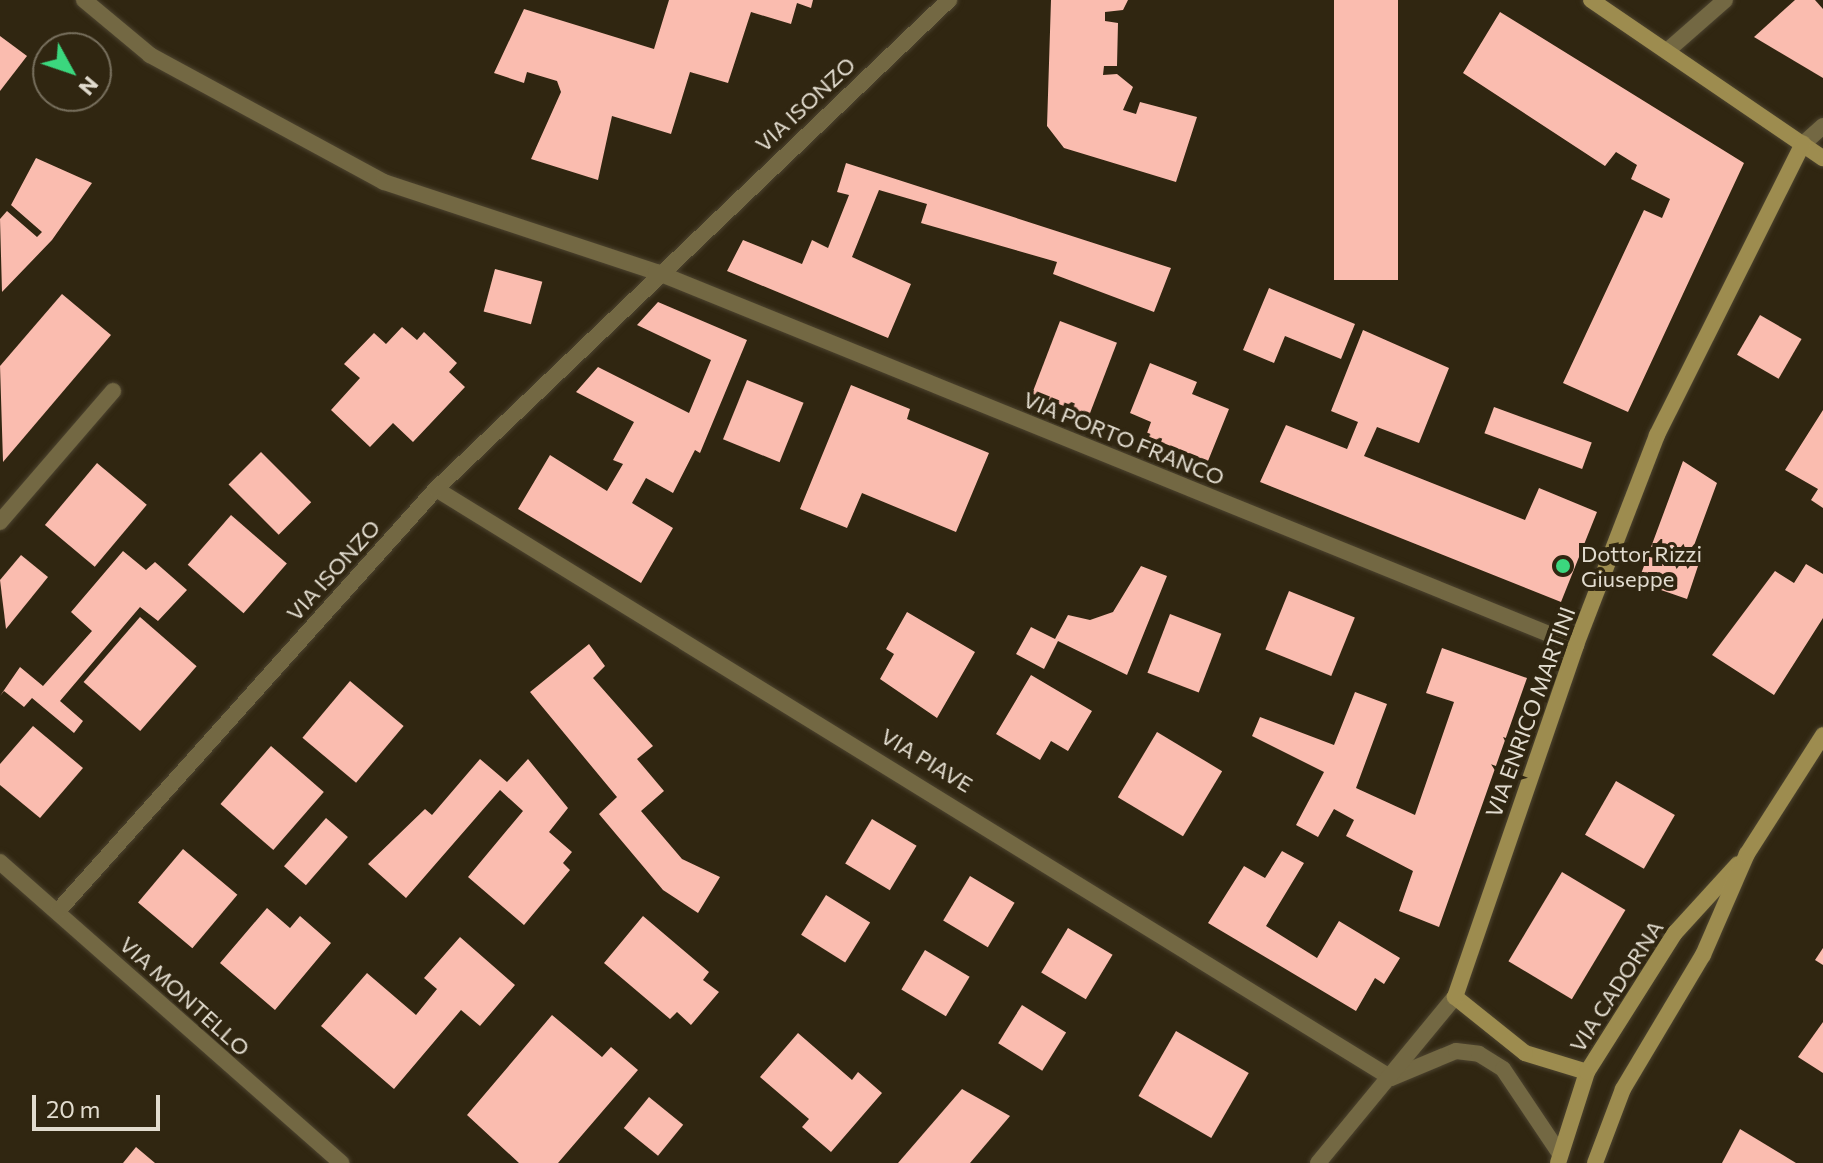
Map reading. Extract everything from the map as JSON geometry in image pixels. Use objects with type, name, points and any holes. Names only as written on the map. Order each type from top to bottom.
[{"type":"street","points":[[84,0],[150,55],[384,182],[656,272]]},
{"type":"street","name":"VIA ISONZO","points":[[58,911],[436,489],[656,272],[949,0]]},
{"type":"street","points":[[1591,0],[1823,158]]},
{"type":"street","points":[[1667,51],[1725,0]]},
{"type":"street","points":[[1803,144],[1823,126]]},
{"type":"street","name":"VIA ENRICO MARTINI","points":[[1318,1163],[1455,997],[1576,645],[1657,435],[1803,144]]},
{"type":"street","name":"VIA PORTO FRANCO","points":[[656,272],[1576,645]]},
{"type":"street","points":[[0,522],[113,391]]},
{"type":"street","name":"VIA PIAVE","points":[[436,489],[1391,1078]]},
{"type":"street","name":"VIA CADORNA","points":[[1595,1163],[1623,1089],[1703,955],[1747,854],[1823,735]]},
{"type":"street","name":"VIA CADORNA","points":[[1558,1157],[1587,1072],[1675,933],[1747,854]]},
{"type":"street","name":"VIA MONTELLO","points":[[0,862],[341,1163]]},
{"type":"street","points":[[1455,997],[1525,1053],[1587,1072]]},
{"type":"street","points":[[1391,1078],[1456,1051],[1479,1054],[1503,1069],[1558,1157]]},
{"type":"building","points":[[669,0],[813,0],[811,8],[797,3],[791,24],[751,12],[728,83],[690,72],[671,134],[612,116],[598,180],[531,159],[561,92],[557,81],[527,72],[524,83],[494,73],[524,9],[654,49]]},
{"type":"building","points":[[1051,0],[1128,0],[1123,10],[1105,12],[1105,21],[1118,23],[1117,66],[1104,66],[1103,75],[1117,74],[1133,87],[1123,110],[1136,114],[1140,102],[1197,117],[1176,182],[1064,148],[1047,126]]},
{"type":"building","points":[[1334,0],[1398,0],[1398,280],[1334,280]]},
{"type":"building","points":[[1795,0],[1815,0],[1823,9],[1823,78],[1754,37]]},
{"type":"building","points":[[1500,12],[1744,163],[1628,412],[1563,383],[1644,210],[1662,218],[1670,199],[1631,179],[1637,165],[1616,152],[1605,166],[1463,73]]},
{"type":"building","points":[[0,36],[27,56],[0,91]]},
{"type":"building","points":[[36,158],[92,183],[52,240],[2,292],[0,219],[7,211],[37,237],[42,232],[11,205]]},
{"type":"building","points":[[846,163],[1171,268],[1154,312],[1053,274],[1057,262],[921,223],[927,204],[879,190],[852,257],[911,284],[888,338],[727,271],[743,240],[802,264],[812,240],[828,248],[849,195],[837,192]]},
{"type":"building","points":[[495,269],[542,282],[531,324],[484,312]]},
{"type":"building","points":[[1269,288],[1355,324],[1341,359],[1285,336],[1274,363],[1243,350]]},
{"type":"building","points":[[62,294],[111,335],[3,462],[0,366]]},
{"type":"building","points":[[658,302],[747,340],[700,453],[695,450],[673,493],[646,478],[632,503],[673,528],[641,583],[518,509],[550,455],[607,491],[623,464],[613,460],[634,422],[576,392],[598,367],[689,413],[711,360],[637,325]]},
{"type":"building","points":[[1760,315],[1802,339],[1779,379],[1737,355]]},
{"type":"building","points":[[1060,321],[1117,343],[1089,416],[1032,394]]},
{"type":"building","points":[[402,327],[417,340],[424,332],[457,363],[449,372],[465,387],[413,442],[393,423],[370,447],[331,410],[360,378],[344,364],[374,333],[386,344]]},
{"type":"building","points":[[1363,330],[1449,368],[1419,443],[1377,427],[1364,456],[1525,520],[1539,488],[1597,512],[1561,602],[1260,482],[1286,425],[1347,449],[1358,422],[1331,411]]},
{"type":"building","points":[[1150,363],[1197,382],[1192,394],[1229,409],[1208,461],[1146,436],[1151,422],[1130,413]]},
{"type":"building","points":[[747,380],[804,403],[780,462],[723,439]]},
{"type":"building","points":[[851,385],[910,409],[907,419],[989,453],[956,532],[862,493],[847,528],[800,509]]},
{"type":"building","points":[[1494,407],[1592,443],[1582,469],[1484,433]]},
{"type":"building","points":[[1823,410],[1823,508],[1811,500],[1818,489],[1785,470]]},
{"type":"building","points":[[261,452],[311,502],[279,535],[228,485]]},
{"type":"building","points":[[1683,461],[1717,483],[1689,559],[1699,563],[1687,599],[1638,582]]},
{"type":"building","points":[[97,463],[147,505],[95,567],[45,525]]},
{"type":"building","points":[[231,515],[287,564],[244,613],[188,565]]},
{"type":"building","points":[[123,551],[146,570],[155,562],[187,590],[158,621],[140,607],[60,701],[83,721],[74,733],[32,698],[24,707],[4,691],[0,696],[20,667],[43,686],[92,631],[71,612]]},
{"type":"building","points":[[21,555],[48,577],[6,629],[0,580]]},
{"type":"building","points":[[1806,564],[1823,574],[1823,618],[1774,695],[1712,655],[1775,571],[1794,583]]},
{"type":"building","points":[[1141,566],[1167,576],[1127,675],[1058,641],[1044,669],[1016,654],[1031,627],[1055,639],[1068,615],[1090,620],[1113,612]]},
{"type":"building","points":[[1289,591],[1355,618],[1331,676],[1265,649]]},
{"type":"building","points":[[907,612],[975,652],[937,718],[880,679],[894,654],[886,649]]},
{"type":"building","points":[[1170,614],[1221,634],[1199,693],[1147,673]]},
{"type":"building","points":[[140,617],[197,666],[140,731],[84,682]]},
{"type":"building","points":[[589,644],[605,666],[593,678],[653,746],[637,759],[664,791],[641,811],[682,859],[720,877],[698,913],[663,890],[599,814],[617,797],[530,692]]},
{"type":"building","points":[[1442,648],[1527,678],[1439,927],[1399,911],[1413,871],[1346,836],[1354,820],[1334,809],[1318,837],[1296,825],[1324,772],[1252,736],[1260,717],[1334,745],[1355,692],[1387,704],[1356,788],[1415,815],[1454,702],[1426,693]]},
{"type":"building","points":[[1031,675],[1092,711],[1068,751],[1051,741],[1040,760],[996,734]]},
{"type":"building","points":[[350,681],[404,726],[356,783],[302,738]]},
{"type":"building","points":[[33,726],[83,768],[40,818],[0,785],[0,764]]},
{"type":"building","points":[[1157,732],[1222,771],[1183,836],[1118,797]]},
{"type":"building","points":[[271,746],[324,792],[273,850],[220,804]]},
{"type":"building","points":[[480,759],[507,782],[528,759],[568,808],[549,832],[572,852],[563,863],[570,870],[524,925],[468,877],[523,811],[500,790],[406,898],[368,864],[425,809],[432,815]]},
{"type":"building","points":[[1616,781],[1675,815],[1644,869],[1585,835]]},
{"type":"building","points":[[326,818],[348,837],[306,885],[284,866]]},
{"type":"building","points":[[872,819],[917,846],[890,890],[845,864]]},
{"type":"building","points":[[183,849],[237,895],[192,948],[138,903]]},
{"type":"building","points":[[1282,851],[1304,863],[1266,926],[1317,958],[1339,921],[1400,958],[1384,984],[1375,978],[1356,1011],[1208,923],[1244,866],[1265,878]]},
{"type":"building","points":[[1562,872],[1625,910],[1572,999],[1508,961]]},
{"type":"building","points":[[970,876],[1015,903],[988,947],[943,921]]},
{"type":"building","points":[[826,895],[870,923],[845,962],[801,935]]},
{"type":"building","points":[[267,908],[290,928],[300,916],[331,943],[275,1010],[220,963]]},
{"type":"building","points":[[643,916],[709,972],[703,980],[719,992],[691,1025],[677,1012],[670,1019],[604,963]]},
{"type":"building","points":[[1068,928],[1113,955],[1086,999],[1041,973]]},
{"type":"building","points":[[460,937],[515,985],[480,1026],[461,1010],[394,1089],[321,1026],[367,973],[416,1015],[437,989],[424,978]]},
{"type":"building","points":[[1823,948],[1823,965],[1815,960]]},
{"type":"building","points":[[925,950],[970,977],[946,1016],[901,989]]},
{"type":"building","points":[[1022,1005],[1066,1033],[1042,1071],[998,1043]]},
{"type":"building","points":[[552,1015],[602,1057],[611,1047],[638,1070],[558,1163],[519,1163],[467,1115]]},
{"type":"building","points":[[1823,1022],[1823,1073],[1798,1057]]},
{"type":"building","points":[[1176,1031],[1249,1073],[1211,1138],[1138,1096]]},
{"type":"building","points":[[798,1033],[852,1080],[858,1072],[882,1093],[831,1152],[802,1127],[809,1119],[760,1077]]},
{"type":"building","points":[[962,1089],[1010,1116],[970,1163],[898,1163]]},
{"type":"building","points":[[649,1097],[683,1125],[658,1156],[624,1128]]},
{"type":"building","points":[[1740,1129],[1796,1163],[1722,1163]]},
{"type":"building","points":[[136,1147],[155,1163],[123,1163]]},
{"type":"place","name":"Dottor Rizzi Giuseppe","points":[[1563,566]]}]
